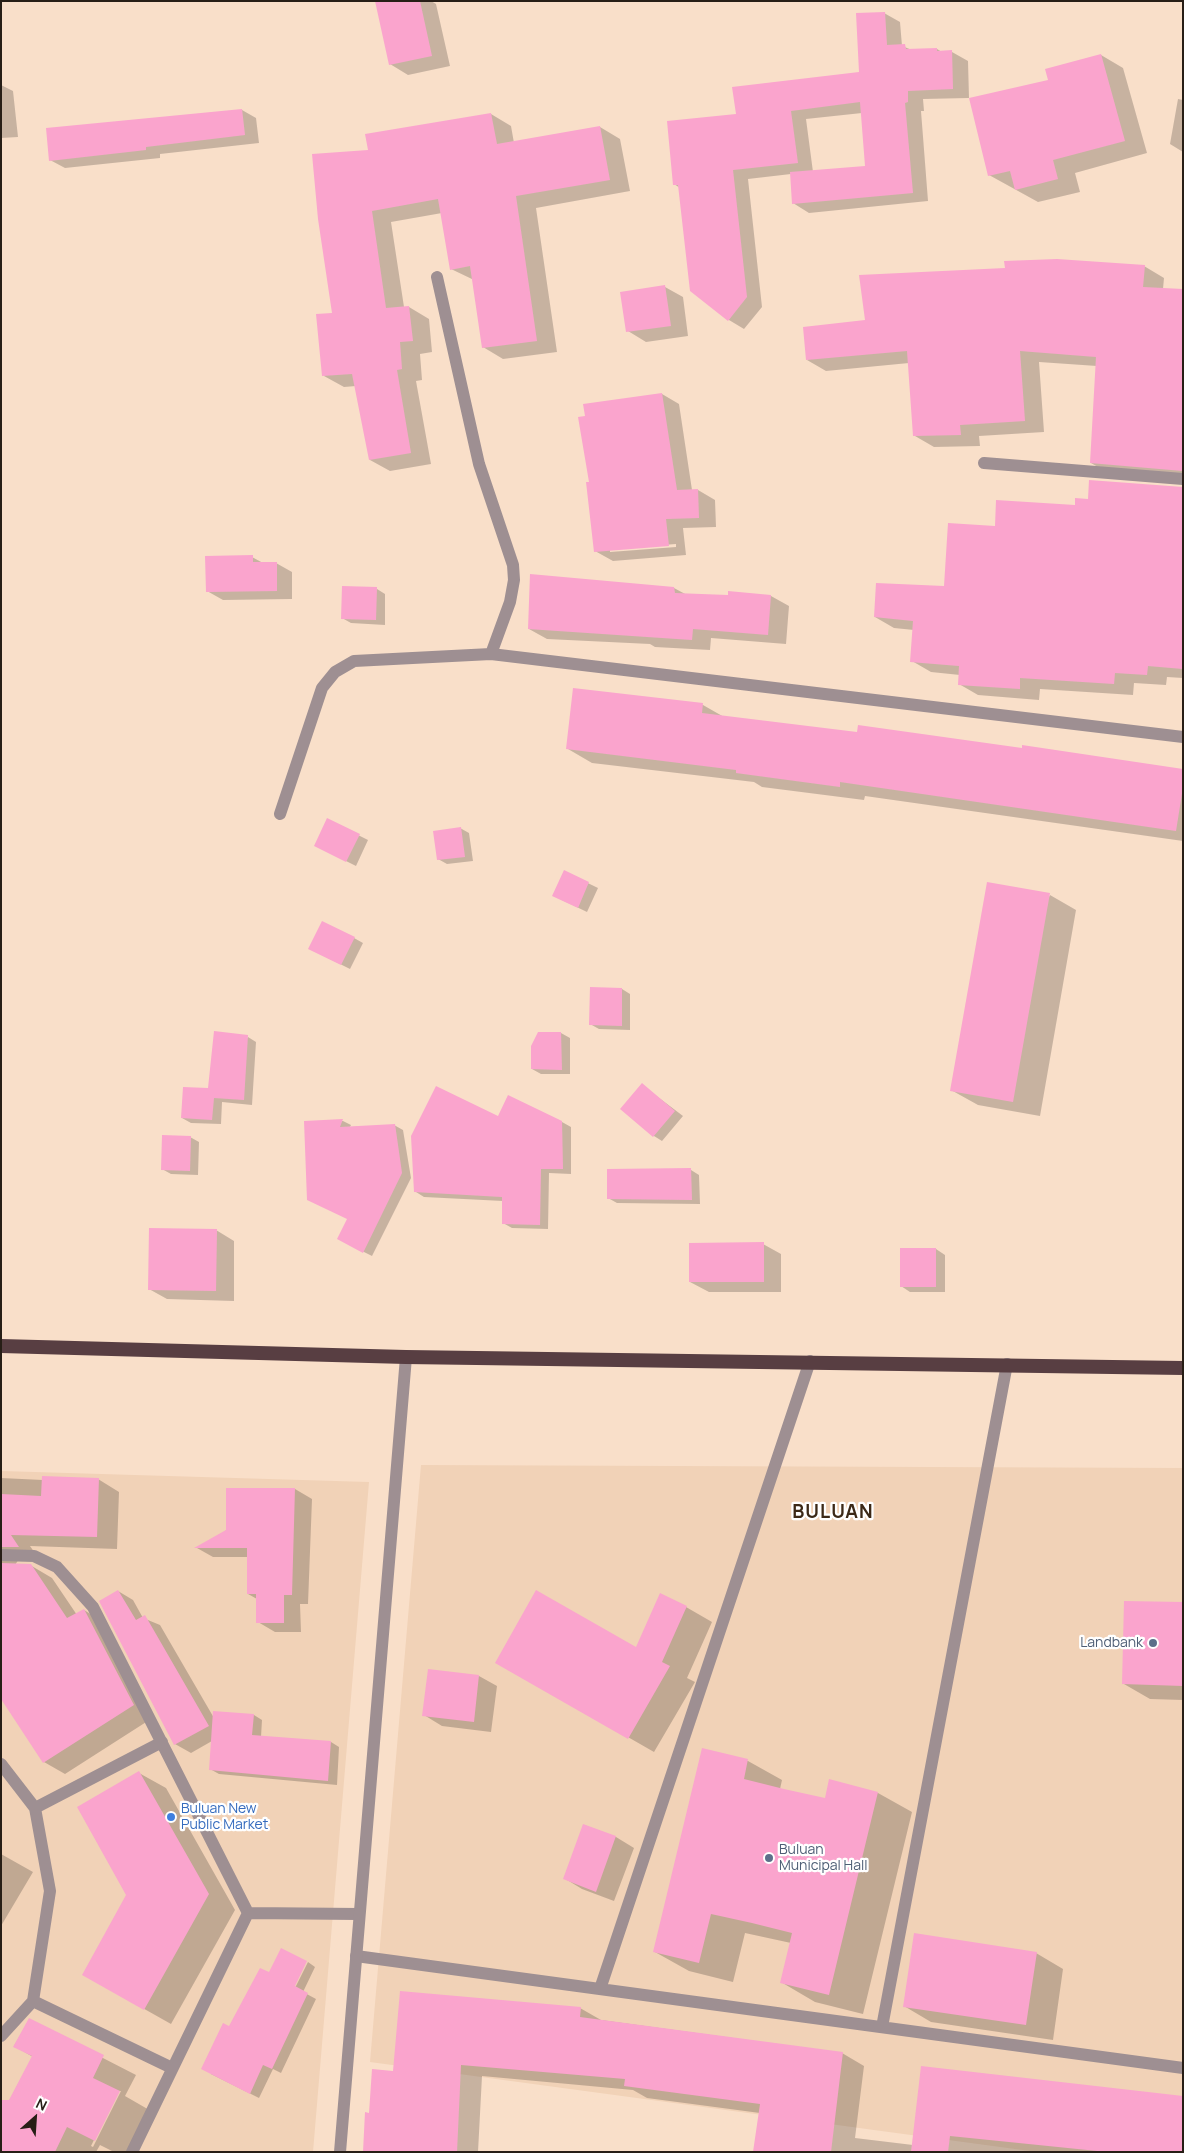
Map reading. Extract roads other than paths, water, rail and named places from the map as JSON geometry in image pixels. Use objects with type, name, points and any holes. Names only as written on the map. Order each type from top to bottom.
[{"type":"highway","points":[[1,1346],[406,1357],[810,1361],[1183,1368]]},
{"type":"street","points":[[437,277],[479,464],[513,566],[514,580],[510,602],[491,654]]},
{"type":"street","points":[[984,463],[1183,479]]},
{"type":"street","points":[[280,814],[322,688],[335,672],[354,661],[491,654],[1183,737]]},
{"type":"street","points":[[340,2152],[406,1357]]},
{"type":"street","points":[[600,1989],[810,1361]]},
{"type":"street","points":[[882,2027],[1007,1364]]},
{"type":"street","points":[[1,1555],[34,1556],[57,1567],[93,1606],[248,1913]]},
{"type":"street","points":[[35,1808],[162,1742]]},
{"type":"street","points":[[1,1764],[35,1808],[50,1890],[33,2001],[1,2036]]},
{"type":"street","points":[[248,1913],[359,1914]]},
{"type":"street","points":[[132,2152],[248,1913]]},
{"type":"street","points":[[356,1956],[1183,2068]]},
{"type":"street","points":[[33,2001],[172,2068]]},
{"type":"place","name":"Landbank","points":[[1153,1643]]},
{"type":"place","name":"Buluan New Public Market","points":[[171,1817]]},
{"type":"place","name":"Buluan Municipal Hall","points":[[769,1858]]},
{"type":"district","name":"BULUAN","points":[[833,1513]]}]
